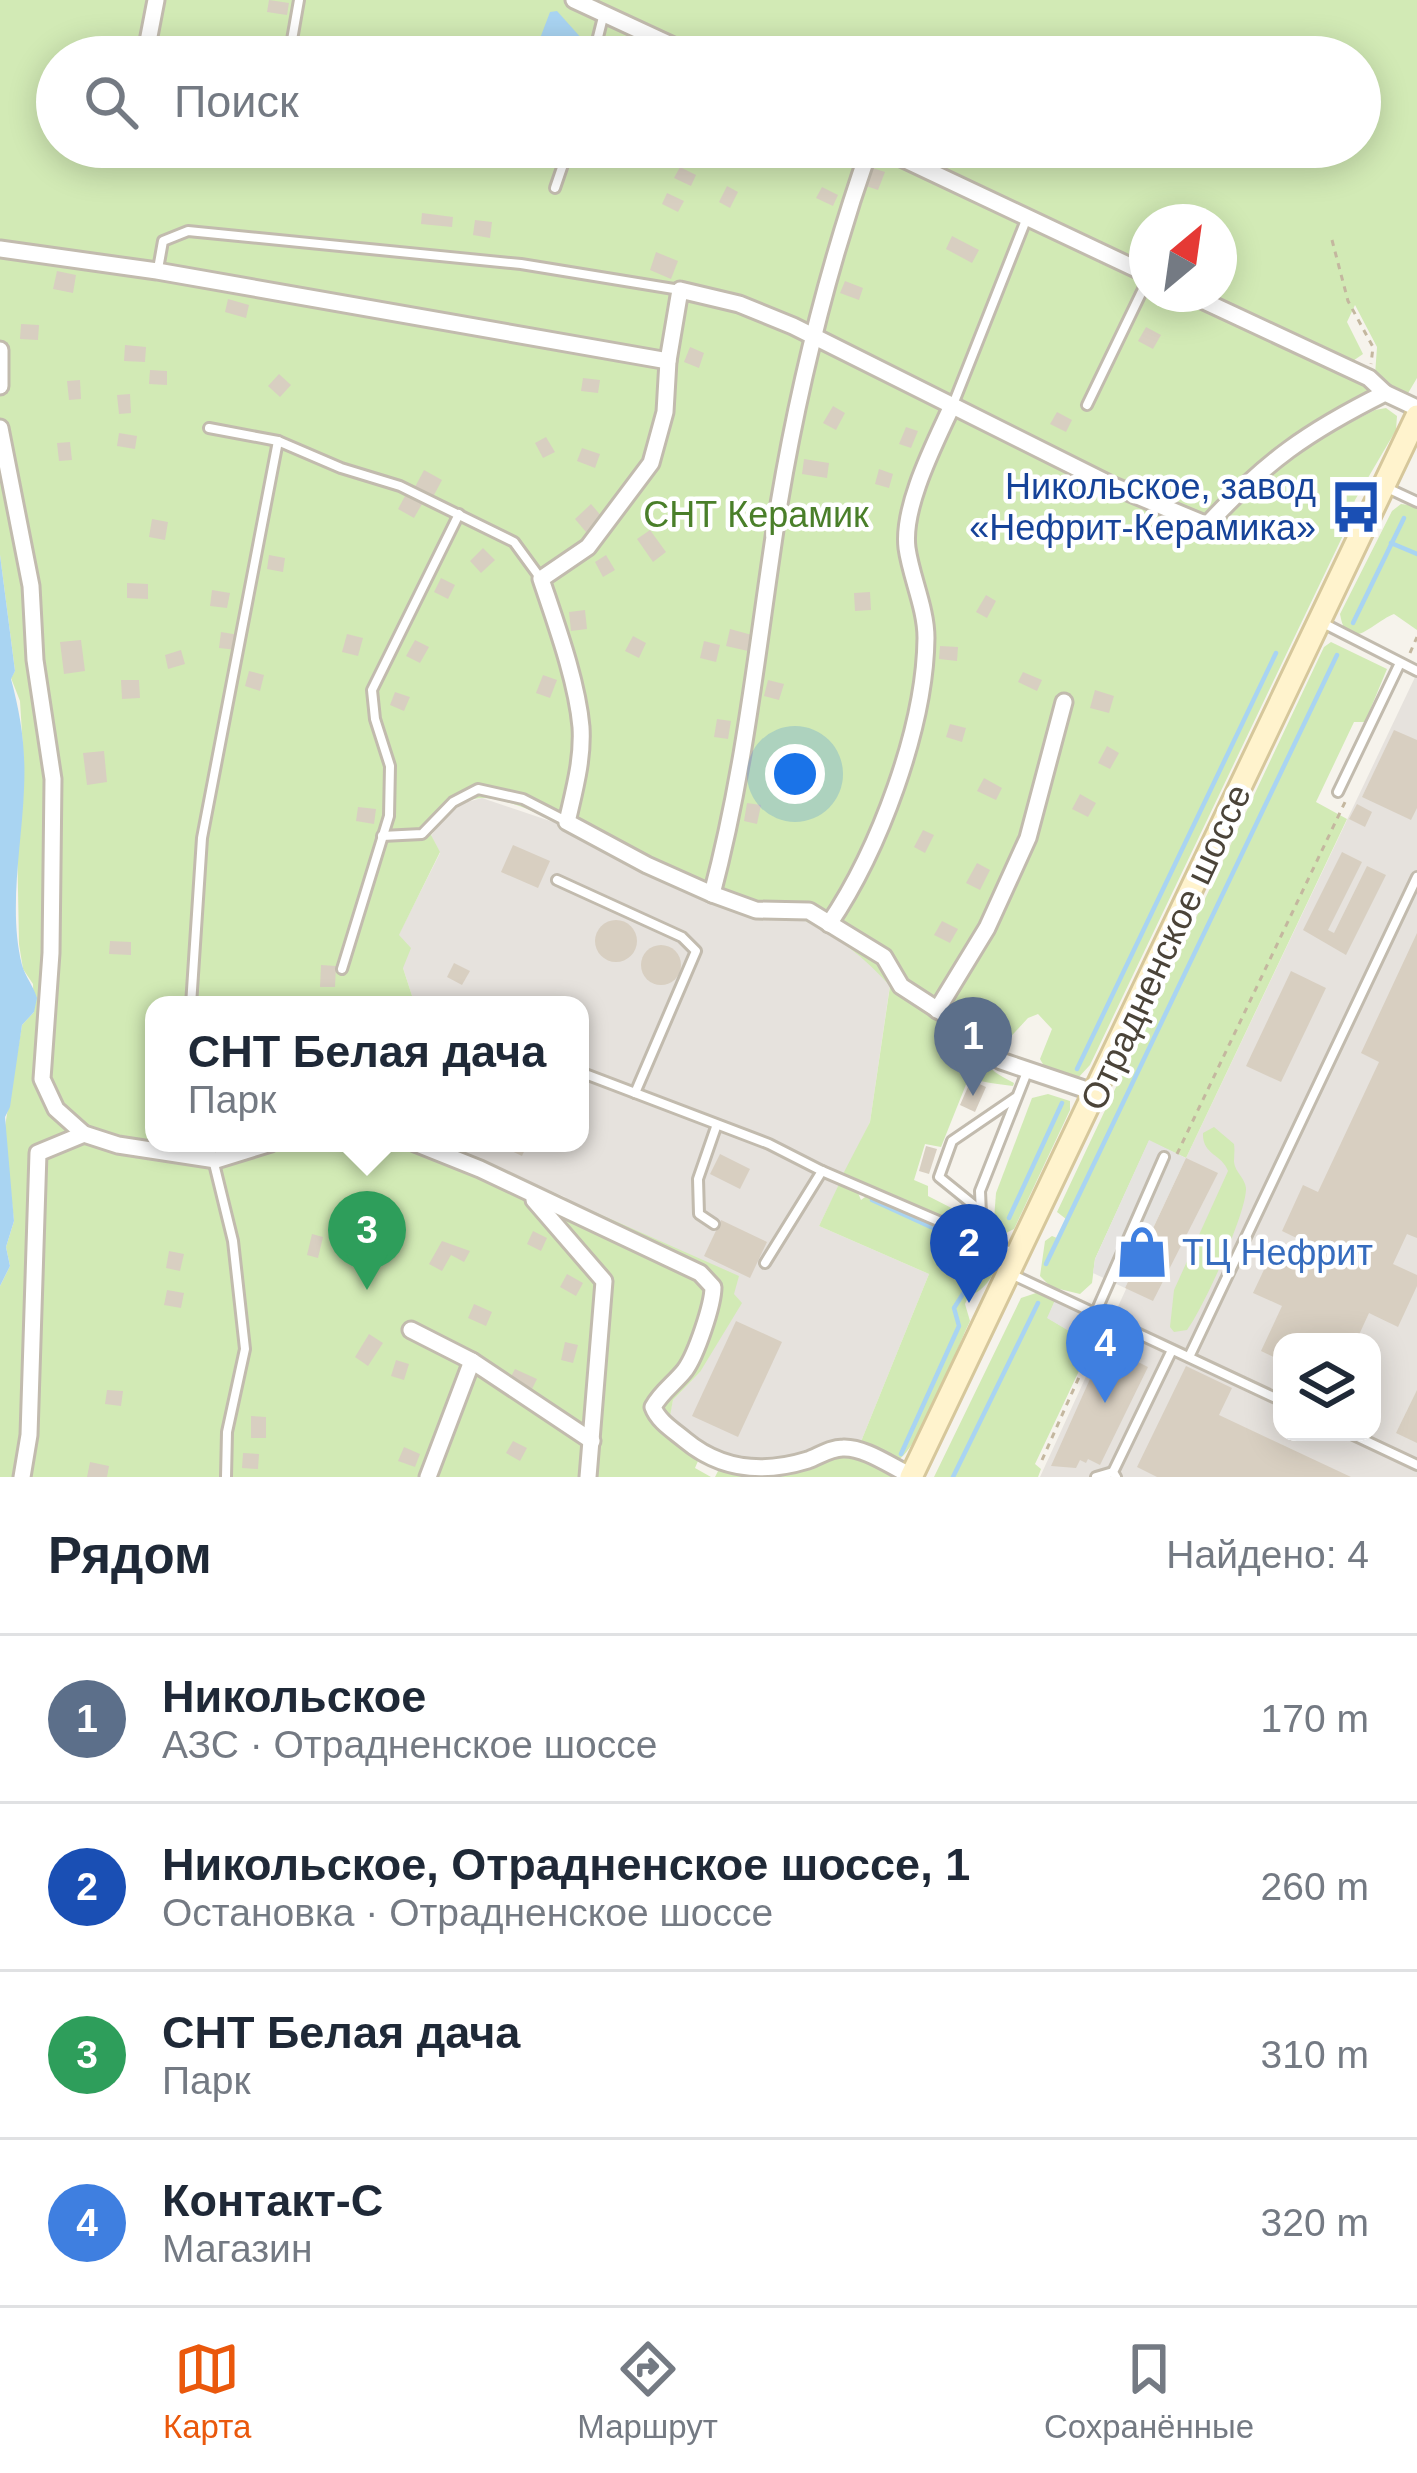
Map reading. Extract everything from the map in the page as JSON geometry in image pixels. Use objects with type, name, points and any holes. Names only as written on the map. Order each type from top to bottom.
[{"type":"main road","name":"Отрадненское шоссе","points":[[911,1476],[1417,412]]},
{"type":"street","points":[[149,36],[156,0]]},
{"type":"street","points":[[574,0],[655,36]]},
{"type":"street","points":[[712,894],[742,765],[779,503],[815,338],[868,168]]},
{"type":"street","points":[[919,168],[1129,268]]},
{"type":"street","points":[[0,249],[157,271],[668,361]]},
{"type":"street","points":[[1096,1093],[1001,1061],[975,1034],[901,986],[884,958],[809,911],[756,910],[712,894],[647,866],[567,822],[579,772],[581,725],[541,580],[588,548],[651,463],[665,412],[680,290],[739,304],[815,338],[1111,485],[1207,526],[1284,450],[1385,393]]},
{"type":"street","points":[[1228,312],[1369,378],[1417,412]]},
{"type":"street","points":[[0,350],[0,386]]},
{"type":"street","points":[[830,924],[865,864],[897,787],[920,688],[926,635],[906,544],[926,463],[951,408]]},
{"type":"street","points":[[0,428],[31,586],[34,661],[53,779],[51,952],[42,1079],[56,1109],[84,1135],[145,1149]]},
{"type":"street","points":[[938,1010],[987,928],[1028,838],[1064,702]]},
{"type":"street","points":[[22,1477],[29,1435],[38,1154],[84,1135]]},
{"type":"street","points":[[164,1152],[216,1160],[242,1152]]},
{"type":"street","points":[[435,1152],[700,1273],[713,1287],[698,1348],[653,1407],[656,1415],[695,1448],[729,1466],[759,1469],[842,1448],[857,1449],[911,1476]]},
{"type":"street","points":[[528,1194],[604,1281],[588,1477]]},
{"type":"street","points":[[411,1330],[472,1361],[592,1441]]},
{"type":"street","points":[[428,1477],[472,1361]]},
{"type":"lane","points":[[292,36],[298,0]]},
{"type":"lane","points":[[598,36],[604,11]]},
{"type":"lane","points":[[555,188],[561,168]]},
{"type":"lane","points":[[951,408],[1027,219]]},
{"type":"lane","points":[[157,271],[163,241],[188,231],[564,269],[680,290]]},
{"type":"lane","points":[[1088,405],[1131,312]]},
{"type":"lane","points":[[208,428],[278,441],[400,486],[514,542],[541,580]]},
{"type":"lane","points":[[192,996],[202,838],[278,441]]},
{"type":"lane","points":[[1384,486],[1417,502]]},
{"type":"lane","points":[[342,969],[389,816],[390,766],[372,690],[459,514]]},
{"type":"lane","points":[[1320,622],[1417,670]]},
{"type":"lane","points":[[1338,792],[1402,664]]},
{"type":"lane","points":[[382,836],[422,834],[453,802],[478,788],[523,799],[567,822]]},
{"type":"lane","points":[[1189,1358],[1417,877]]},
{"type":"lane","points":[[557,880],[682,937],[696,951],[635,1093]]},
{"type":"lane","points":[[982,1238],[980,1191],[1027,1072]]},
{"type":"lane","points":[[589,1075],[769,1144],[822,1172],[982,1238],[1014,1265],[1095,1314],[1273,1397]]},
{"type":"lane","points":[[981,1211],[939,1177],[952,1141],[1017,1098]]},
{"type":"lane","points":[[714,1224],[699,1214],[698,1179],[716,1127]]},
{"type":"lane","points":[[213,1152],[233,1241],[245,1349],[227,1432],[226,1477]]},
{"type":"lane","points":[[1095,1314],[1164,1157]]},
{"type":"lane","points":[[765,1263],[822,1172]]},
{"type":"lane","points":[[1096,1477],[1114,1474],[1172,1350]]},
{"type":"lane","points":[[1366,1441],[1417,1465]]},
{"type":"path","points":[[1332,240],[1348,301],[1373,347],[1369,378]]},
{"type":"path","points":[[1402,664],[1417,637]]},
{"type":"path","points":[[1164,1157],[1177,1154],[1349,794]]},
{"type":"path","points":[[1042,1460],[1106,1318]]},
{"type":"shaded area","points":[[1417,673],[1417,1477],[1040,1477],[1186,1158]]},
{"type":"shaded area","points":[[482,798],[562,825],[640,868],[751,916],[799,917],[862,955],[890,985],[870,1122],[819,1226],[929,1274],[860,1444],[833,1441],[803,1454],[750,1463],[730,1458],[686,1430],[669,1417],[673,1400],[700,1372],[565,1197],[460,1152],[589,1152],[589,996],[412,996],[398,936],[440,853],[431,836],[463,803]]},
{"type":"shaded area","points":[[1149,1140],[1186,1158],[1125,1288],[1093,1273],[1095,1259]]},
{"type":"shaded area","points":[[1056,1298],[1097,1317],[1086,1341],[1047,1318]]},
{"type":"green space","name":"СНТ Керамик","points":[[0,0],[1417,0],[1417,378],[1404,400],[1375,375],[1377,347],[1355,305],[1347,322],[1363,354],[1350,363],[1371,395],[1276,452],[1198,529],[1205,533],[1243,494],[1306,445],[1375,410],[1386,408],[1397,416],[1396,430],[1355,500],[1348,525],[1090,1065],[1077,1079],[1048,1073],[1040,1059],[1052,1029],[1038,1014],[1005,1043],[954,1013],[948,1007],[949,999],[915,990],[898,976],[890,985],[940,1024],[960,1031],[995,1072],[1014,1083],[1001,1085],[969,1077],[941,1147],[925,1144],[914,1180],[928,1186],[928,1196],[975,1220],[973,1227],[843,1174],[870,1122],[890,986],[860,957],[803,920],[756,916],[721,906],[540,815],[499,800],[466,802],[431,835],[440,852],[399,935],[411,948],[403,968],[412,996],[145,996],[145,1152],[459,1152],[739,1276],[734,1294],[742,1303],[700,1372],[673,1400],[670,1416],[686,1430],[679,1440],[698,1461],[695,1468],[711,1477],[0,1477],[0,1286],[10,1266],[6,1247],[14,1221],[4,1132],[22,1025],[34,1012],[33,984],[23,969],[19,944],[17,836],[24,766],[20,701],[11,678],[15,671],[0,555]]},
{"type":"green space","points":[[1401,504],[1417,506],[1417,630],[1394,614],[1362,633],[1349,633],[1340,614],[1392,511]]},
{"type":"green space","points":[[1331,642],[1387,669],[1365,722],[1354,722],[1316,802],[1347,819],[1186,1158],[1149,1141],[1095,1259],[1092,1283],[1080,1294],[1051,1287],[1040,1276],[1045,1241],[1057,1238],[1066,1219],[1057,1212],[1324,647]]},
{"type":"green space","points":[[1048,1094],[1070,1101],[1070,1110],[1014,1229],[1006,1233],[994,1219],[996,1193],[1032,1098]]},
{"type":"green space","points":[[1214,1127],[1234,1144],[1235,1166],[1246,1188],[1244,1200],[1203,1302],[1187,1330],[1174,1332],[1170,1327],[1174,1290],[1228,1171],[1204,1140],[1203,1133]]},
{"type":"green space","points":[[840,1182],[856,1188],[861,1200],[869,1194],[999,1252],[990,1279],[965,1304],[970,1321],[927,1419],[897,1461],[860,1444],[929,1274],[819,1226]]},
{"type":"green space","points":[[1042,1291],[1056,1298],[1048,1318],[1086,1341],[1087,1354],[1035,1464],[1041,1469],[1038,1477],[934,1477],[1021,1298]]},
{"type":"green space","points":[[857,1456],[895,1477],[715,1477],[720,1467],[817,1462]]},
{"type":"water","points":[[557,11],[579,36],[541,36],[550,12]]},
{"type":"water","points":[[0,555],[24,760],[16,922],[22,965],[37,998],[34,1012],[22,1025],[5,1117],[14,1221],[6,1247],[10,1266],[0,1286]]},
{"type":"building","points":[[269,0],[289,3],[287,15],[267,12]]},
{"type":"building","points":[[679,168],[696,175],[691,186],[674,178]]},
{"type":"building","points":[[873,168],[885,172],[878,190],[866,186]]},
{"type":"building","points":[[727,186],[738,192],[730,208],[719,202]]},
{"type":"building","points":[[822,187],[838,195],[833,206],[816,198]]},
{"type":"building","points":[[667,193],[684,201],[678,212],[662,204]]},
{"type":"building","points":[[422,213],[453,217],[452,227],[421,224]]},
{"type":"building","points":[[475,220],[492,222],[490,238],[473,235]]},
{"type":"building","points":[[952,236],[979,250],[972,263],[946,249]]},
{"type":"building","points":[[656,252],[678,261],[671,279],[650,270]]},
{"type":"building","points":[[57,271],[76,275],[73,293],[53,289]]},
{"type":"building","points":[[845,281],[863,288],[859,300],[840,293]]},
{"type":"building","points":[[228,299],[249,305],[246,318],[225,312]]},
{"type":"building","points":[[21,324],[39,325],[38,340],[20,339]]},
{"type":"building","points":[[1146,327],[1161,335],[1153,349],[1138,341]]},
{"type":"building","points":[[125,345],[146,347],[145,362],[124,361]]},
{"type":"building","points":[[690,347],[704,353],[699,368],[684,362]]},
{"type":"building","points":[[150,370],[167,371],[167,385],[149,384]]},
{"type":"building","points":[[279,374],[291,385],[280,397],[268,386]]},
{"type":"building","points":[[583,378],[600,380],[598,393],[581,391]]},
{"type":"building","points":[[80,380],[81,399],[69,400],[67,381]]},
{"type":"building","points":[[130,394],[131,413],[119,414],[117,395]]},
{"type":"building","points":[[833,406],[845,413],[836,430],[823,423]]},
{"type":"building","points":[[1057,412],[1072,420],[1066,432],[1050,424]]},
{"type":"building","points":[[906,427],[918,431],[911,448],[899,444]]},
{"type":"building","points":[[119,433],[137,436],[135,449],[117,446]]},
{"type":"building","points":[[546,437],[555,452],[543,458],[535,443]]},
{"type":"building","points":[[70,442],[72,460],[59,461],[57,443]]},
{"type":"building","points":[[582,448],[600,454],[595,468],[577,461]]},
{"type":"building","points":[[804,459],[829,463],[827,478],[802,474]]},
{"type":"building","points":[[879,469],[893,474],[889,488],[875,484]]},
{"type":"building","points":[[424,470],[442,480],[433,497],[415,487]]},
{"type":"building","points":[[405,496],[422,504],[414,518],[398,509]]},
{"type":"building","points":[[591,504],[603,518],[586,532],[575,519]]},
{"type":"building","points":[[152,519],[168,522],[165,540],[149,537]]},
{"type":"building","points":[[650,530],[666,552],[653,562],[637,539]]},
{"type":"building","points":[[483,548],[495,560],[481,573],[470,561]]},
{"type":"building","points":[[269,555],[285,558],[283,572],[267,569]]},
{"type":"building","points":[[606,555],[615,570],[603,577],[595,562]]},
{"type":"building","points":[[441,578],[455,585],[448,599],[434,592]]},
{"type":"building","points":[[127,583],[148,584],[148,599],[127,598]]},
{"type":"building","points":[[212,590],[230,593],[227,608],[210,606]]},
{"type":"building","points":[[870,592],[871,610],[855,611],[854,593]]},
{"type":"building","points":[[986,595],[996,601],[987,618],[976,612]]},
{"type":"building","points":[[585,610],[587,629],[571,631],[569,612]]},
{"type":"building","points":[[730,629],[752,635],[748,651],[726,646]]},
{"type":"building","points":[[221,632],[239,635],[237,650],[219,648]]},
{"type":"building","points":[[347,634],[363,638],[358,656],[342,652]]},
{"type":"building","points":[[633,636],[646,643],[639,658],[625,651]]},
{"type":"building","points":[[81,640],[85,671],[64,674],[60,642]]},
{"type":"building","points":[[415,640],[429,647],[420,663],[406,656]]},
{"type":"building","points":[[704,641],[720,645],[716,662],[700,658]]},
{"type":"building","points":[[940,646],[958,647],[957,661],[939,659]]},
{"type":"building","points":[[181,650],[185,664],[168,669],[165,655]]},
{"type":"building","points":[[249,671],[264,675],[260,691],[245,686]]},
{"type":"building","points":[[1023,672],[1042,680],[1037,691],[1018,682]]},
{"type":"building","points":[[543,675],[557,680],[550,698],[536,693]]},
{"type":"building","points":[[121,680],[139,680],[140,698],[122,699]]},
{"type":"building","points":[[768,680],[784,684],[779,700],[764,696]]},
{"type":"building","points":[[1095,690],[1114,696],[1109,713],[1090,708]]},
{"type":"building","points":[[395,692],[410,697],[404,711],[390,705]]},
{"type":"building","points":[[717,719],[731,721],[728,739],[714,737]]},
{"type":"building","points":[[950,724],[966,728],[962,742],[946,737]]},
{"type":"building","points":[[1394,730],[1417,740],[1417,808],[1411,820],[1362,797]]},
{"type":"building","points":[[1107,746],[1119,753],[1110,769],[1098,763]]},
{"type":"building","points":[[104,751],[107,782],[87,785],[83,753]]},
{"type":"building","points":[[984,778],[1002,788],[996,800],[977,791]]},
{"type":"building","points":[[1080,794],[1096,803],[1088,817],[1072,809]]},
{"type":"building","points":[[747,803],[761,805],[757,824],[744,821]]},
{"type":"building","points":[[1357,804],[1372,812],[1365,827],[1349,819]]},
{"type":"building","points":[[358,807],[376,809],[374,824],[356,821]]},
{"type":"building","points":[[923,830],[934,835],[925,853],[914,847]]},
{"type":"building","points":[[513,845],[550,861],[538,888],[501,872]]},
{"type":"building","points":[[1342,852],[1362,862],[1328,930],[1334,933],[1367,866],[1386,875],[1346,955],[1303,930]]},
{"type":"building","points":[[977,863],[990,870],[980,890],[966,883]]},
{"type":"building","points":[[616,920],[631,926],[637,941],[631,956],[616,962],[601,956],[595,941],[601,926]]},
{"type":"building","points":[[942,921],[958,929],[950,943],[934,935]]},
{"type":"building","points":[[1417,933],[1417,1238],[1407,1234],[1393,1264],[1417,1275],[1417,1286],[1398,1327],[1369,1313],[1360,1333],[1273,1333],[1273,1357],[1261,1351],[1282,1306],[1253,1293],[1278,1240],[1305,1253],[1309,1244],[1282,1231],[1303,1185],[1318,1192],[1379,1062],[1361,1053]]},
{"type":"building","points":[[110,941],[131,942],[131,955],[109,954]]},
{"type":"building","points":[[661,945],[675,951],[681,965],[675,979],[661,985],[647,979],[641,965],[647,951]]},
{"type":"building","points":[[454,963],[470,971],[462,985],[447,977]]},
{"type":"building","points":[[321,965],[336,966],[335,987],[320,987]]},
{"type":"building","points":[[1291,971],[1326,988],[1281,1082],[1246,1066]]},
{"type":"building","points":[[971,1080],[986,1087],[975,1112],[960,1105]]},
{"type":"building","points":[[926,1146],[937,1149],[929,1174],[919,1171]]},
{"type":"building","points":[[720,1154],[750,1169],[740,1189],[710,1174]]},
{"type":"building","points":[[1186,1158],[1218,1173],[1153,1301],[1125,1288]]},
{"type":"building","points":[[721,1220],[767,1242],[750,1278],[704,1256]]},
{"type":"building","points":[[533,1231],[547,1238],[541,1251],[527,1244]]},
{"type":"building","points":[[312,1234],[323,1237],[318,1258],[307,1255]]},
{"type":"building","points":[[442,1241],[470,1251],[464,1262],[451,1255],[442,1271],[429,1264]]},
{"type":"building","points":[[169,1251],[184,1254],[180,1271],[166,1268]]},
{"type":"building","points":[[567,1274],[583,1283],[576,1296],[560,1287]]},
{"type":"building","points":[[167,1290],[184,1293],[181,1308],[164,1305]]},
{"type":"building","points":[[474,1304],[492,1312],[486,1326],[468,1318]]},
{"type":"building","points":[[736,1321],[782,1342],[738,1437],[692,1416]]},
{"type":"building","points":[[1107,1331],[1116,1335],[1103,1363],[1094,1359]]},
{"type":"building","points":[[369,1334],[383,1343],[368,1366],[355,1357]]},
{"type":"building","points":[[565,1342],[578,1345],[573,1363],[561,1360]]},
{"type":"building","points":[[1118,1352],[1148,1367],[1100,1465],[1088,1459],[1086,1463],[1080,1460],[1076,1468],[1051,1466],[1090,1379],[1102,1385]]},
{"type":"building","points":[[396,1360],[409,1364],[404,1380],[391,1376]]},
{"type":"building","points":[[1186,1366],[1232,1388],[1219,1415],[1351,1477],[1157,1477],[1137,1467]]},
{"type":"building","points":[[515,1369],[537,1379],[530,1393],[508,1382]]},
{"type":"building","points":[[107,1390],[123,1391],[121,1406],[105,1404]]},
{"type":"building","points":[[1417,1390],[1417,1443],[1396,1433]]},
{"type":"building","points":[[251,1416],[266,1417],[266,1438],[251,1438]]},
{"type":"building","points":[[513,1441],[527,1448],[520,1461],[506,1453]]},
{"type":"building","points":[[404,1447],[420,1454],[415,1467],[398,1461]]},
{"type":"building","points":[[243,1453],[259,1454],[258,1469],[242,1468]]},
{"type":"building","points":[[90,1462],[109,1466],[107,1477],[87,1477]]},
{"type":"waterway","points":[[1353,623],[1404,518]]},
{"type":"waterway","points":[[1391,543],[1417,554]]},
{"type":"waterway","points":[[1077,1069],[1276,653]]},
{"type":"waterway","points":[[1046,1264],[1337,655]]},
{"type":"waterway","points":[[1009,1218],[1062,1103]]},
{"type":"waterway","points":[[872,1200],[992,1255],[979,1282],[968,1286],[954,1308],[959,1326],[901,1454]]},
{"type":"waterway","points":[[953,1477],[1038,1303]]},
{"type":"place","name":"Никольское, завод «Нефрит-Керамика»","points":[[1356,507]]},
{"type":"place","name":"Никольское","points":[[973,1096]]},
{"type":"place","name":"ТЦ Нефрит","points":[[1142,1252]]},
{"type":"place","name":"СНТ Белая дача","points":[[367,1290]]},
{"type":"place","name":"Никольское, Отрадненское шоссе, 1","points":[[969,1303]]},
{"type":"place","name":"Контакт-С","points":[[1105,1403]]}]
